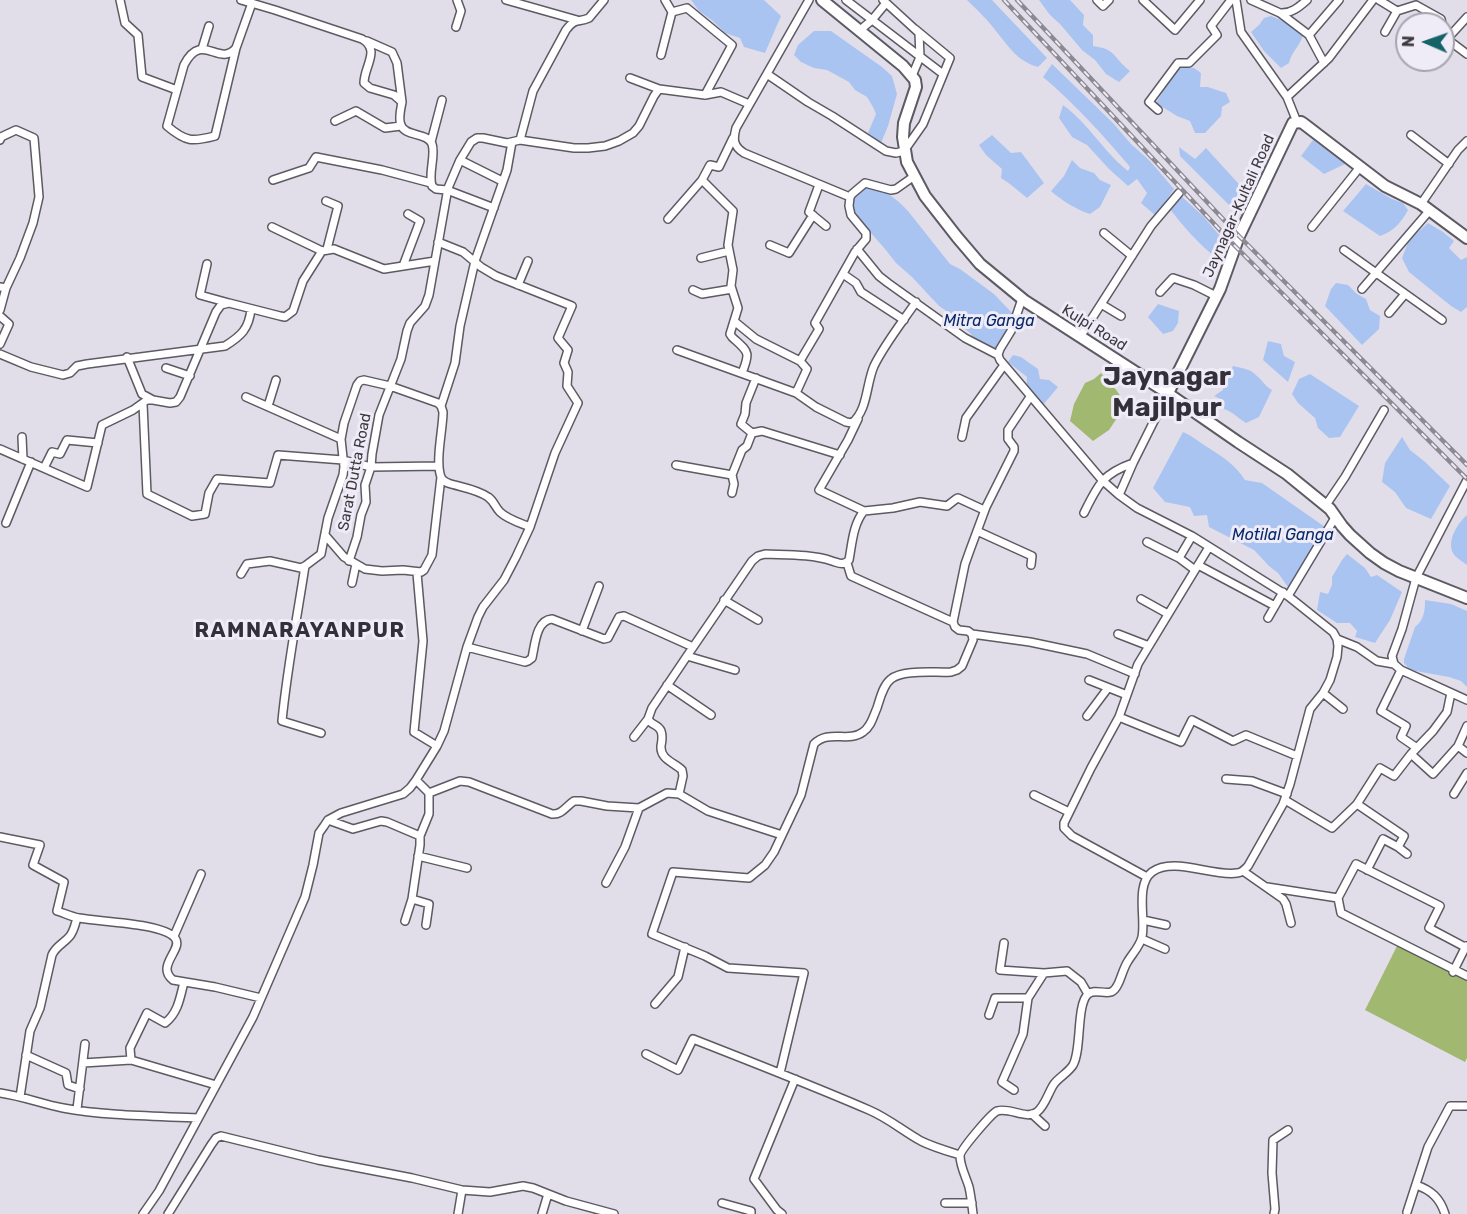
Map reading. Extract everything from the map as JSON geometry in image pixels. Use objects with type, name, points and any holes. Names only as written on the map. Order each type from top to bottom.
[{"type":"main road","points":[[822,0],[903,66],[912,76]]},
{"type":"main road","name":"Kulpi Road","points":[[912,76],[916,87],[904,123],[903,137],[907,162],[925,196],[971,254],[996,278],[1022,299],[1168,393],[1287,474],[1326,505],[1342,526],[1370,553],[1399,571],[1467,598]]},
{"type":"main road","points":[[1297,122],[1304,124],[1385,186],[1425,207],[1467,238]]},
{"type":"main road","name":"Jaynagar-Kultali Road","points":[[1168,393],[1216,296],[1239,236],[1291,126],[1297,122]]},
{"type":"street","points":[[120,0],[125,23],[138,36],[142,77],[177,90]]},
{"type":"street","points":[[241,0],[275,9],[362,39],[392,52],[397,63],[402,102],[401,126],[404,130],[431,142]]},
{"type":"street","points":[[456,27],[461,11],[457,0]]},
{"type":"street","points":[[506,0],[531,3],[577,20]]},
{"type":"street","points":[[325,535],[339,552],[352,562],[373,571],[421,572],[432,555],[441,477],[439,454],[443,420],[441,406],[454,363],[475,261],[533,91],[566,30],[577,20],[590,18],[603,0]]},
{"type":"street","points":[[661,55],[672,12],[665,0]]},
{"type":"street","points":[[809,0],[736,128],[734,144],[744,153],[850,197]]},
{"type":"street","points":[[846,0],[943,74]]},
{"type":"street","points":[[1097,0],[1103,6],[1108,0]]},
{"type":"street","points":[[1143,0],[1175,30],[1200,0]]},
{"type":"street","points":[[1234,0],[1241,32],[1287,97],[1297,122]]},
{"type":"street","points":[[1158,110],[1149,102],[1178,63],[1189,63],[1216,35],[1211,26],[1234,0]]},
{"type":"street","points":[[1251,0],[1280,13],[1309,34],[1324,63]]},
{"type":"street","points":[[1280,13],[1291,12],[1307,0]]},
{"type":"street","points":[[1309,34],[1339,0]]},
{"type":"street","points":[[1287,97],[1329,58],[1373,0]]},
{"type":"street","points":[[1379,0],[1397,11]]},
{"type":"street","points":[[767,74],[886,151],[904,152],[923,124],[950,58],[885,1],[872,20],[860,31]]},
{"type":"street","points":[[236,48],[232,53],[225,55],[202,49],[193,52],[188,57],[166,126],[180,137],[198,141],[215,136],[236,48],[252,3]]},
{"type":"street","points":[[1385,32],[1397,11],[1416,5],[1428,12]]},
{"type":"street","points":[[672,12],[687,8],[732,45],[705,95]]},
{"type":"street","points":[[1455,30],[1467,17]]},
{"type":"street","points":[[202,49],[209,26]]},
{"type":"street","points":[[912,76],[920,57],[919,33],[915,29]]},
{"type":"street","points":[[362,39],[368,43],[371,50],[364,83],[370,88],[394,95],[402,102]]},
{"type":"street","points":[[630,78],[659,89],[705,95],[721,92],[749,104]]},
{"type":"street","name":"Sarat Dutta Road","points":[[352,584],[352,562],[361,515],[366,502],[365,485],[371,467],[379,415],[401,359],[410,323],[424,306],[429,295],[447,190],[471,142],[477,138],[483,138],[507,143],[516,141],[574,148],[605,146],[633,134],[659,89]]},
{"type":"street","points":[[442,100],[431,142],[432,186],[494,208]]},
{"type":"street","points":[[335,121],[356,111],[385,128],[401,126]]},
{"type":"street","points":[[0,140],[1,137],[16,130],[34,138],[39,197],[33,223],[20,258],[3,288],[0,310]]},
{"type":"street","points":[[1412,135],[1449,164]]},
{"type":"street","points":[[668,219],[702,180],[710,165],[719,167],[734,137]]},
{"type":"street","points":[[1362,289],[1425,207],[1449,164],[1467,141]]},
{"type":"street","points":[[273,180],[309,168],[316,157],[382,170],[431,183]]},
{"type":"street","points":[[460,160],[502,181]]},
{"type":"street","points":[[1312,227],[1360,167]]},
{"type":"street","points":[[800,362],[819,329],[815,323],[857,249],[866,239],[850,215],[850,197],[865,183],[891,190],[914,177]]},
{"type":"street","points":[[702,180],[733,211],[728,240],[733,270],[732,290],[738,308],[730,334],[748,355],[742,373]]},
{"type":"street","points":[[819,185],[809,212],[826,226]]},
{"type":"street","points":[[1080,337],[1151,226],[1179,193]]},
{"type":"street","points":[[207,264],[200,295],[280,316],[289,315],[293,311],[303,281],[324,250],[338,206],[326,201]]},
{"type":"street","points":[[403,266],[420,221],[408,214]]},
{"type":"street","points":[[770,245],[789,254],[813,215]]},
{"type":"street","points":[[272,227],[324,250],[334,249],[384,269],[435,261]]},
{"type":"street","points":[[1104,233],[1132,256]]},
{"type":"street","points":[[143,1214],[159,1191],[253,1017],[305,897],[319,833],[328,820],[350,809],[403,794],[416,780],[437,746],[444,731],[467,647],[483,607],[508,574],[530,527],[555,453],[578,403],[567,386],[568,372],[564,363],[568,350],[558,338],[572,306],[488,272],[463,252],[438,242]]},
{"type":"street","points":[[857,249],[879,276],[965,338],[998,355],[1030,397],[1102,480],[1119,495],[1137,508],[1192,536],[1286,594],[1333,632],[1337,639],[1337,657],[1330,680],[1310,709],[1286,797],[1248,866],[1237,873],[1180,866],[1166,867],[1154,870],[1147,877],[1142,896],[1142,939],[1127,963],[1117,988],[1113,991],[1088,994],[1084,1001],[1077,1051],[1071,1068],[1054,1084],[1038,1111],[1032,1114]]},
{"type":"street","points":[[701,258],[729,250]]},
{"type":"street","points":[[1344,250],[1442,320]]},
{"type":"street","points":[[518,285],[528,261]]},
{"type":"street","points":[[843,274],[856,283],[861,292],[904,320]]},
{"type":"street","points":[[1160,292],[1173,278],[1216,296]]},
{"type":"street","points":[[693,290],[702,294],[732,290]]},
{"type":"street","points":[[1389,313],[1405,294]]},
{"type":"street","points":[[998,355],[1011,331],[1022,299]]},
{"type":"street","points":[[916,302],[878,358],[860,414],[840,455],[819,490],[864,511],[920,502],[947,506],[958,498],[984,510]]},
{"type":"street","points":[[0,449],[87,487],[102,425],[133,411],[147,400],[176,402],[190,376],[216,312],[221,305],[229,303]]},
{"type":"street","points":[[1101,304],[1121,316]]},
{"type":"street","points":[[0,354],[31,367],[63,375],[70,373],[77,366],[87,364],[225,346],[241,336],[250,319],[251,309]]},
{"type":"street","points":[[0,316],[9,324],[0,344]]},
{"type":"street","points":[[734,321],[756,339],[800,362],[807,369],[796,393]]},
{"type":"street","points":[[677,350],[796,393],[816,407],[846,422],[852,423],[860,414]]},
{"type":"street","points":[[127,357],[142,394],[153,400]]},
{"type":"street","points":[[962,438],[966,418],[1004,365]]},
{"type":"street","points":[[166,368],[190,376]]},
{"type":"street","points":[[752,433],[741,424],[756,378]]},
{"type":"street","points":[[268,406],[276,380]]},
{"type":"street","points":[[241,574],[247,564],[278,561],[297,568],[305,566],[321,554],[328,518],[342,475],[344,423],[360,381],[390,386],[441,406]]},
{"type":"street","points":[[1119,495],[1168,393]]},
{"type":"street","points":[[246,397],[342,439]]},
{"type":"street","points":[[1030,397],[1008,430],[1008,439],[1014,451],[976,531],[965,564],[953,622],[959,630],[972,634],[1030,642],[1087,654],[1135,674]]},
{"type":"street","points":[[143,404],[147,494],[192,516],[205,514],[209,493],[217,479],[270,483],[278,455],[343,460],[371,467],[439,466]]},
{"type":"street","points":[[1326,505],[1384,410]]},
{"type":"street","points":[[752,433],[762,431],[840,455]]},
{"type":"street","points":[[732,494],[734,484],[732,475],[752,433]]},
{"type":"street","points":[[22,437],[23,459]]},
{"type":"street","points":[[44,468],[52,452],[60,454],[67,440],[98,443]]},
{"type":"street","points":[[6,523],[31,462]]},
{"type":"street","points":[[1084,513],[1102,480],[1113,472],[1133,464]]},
{"type":"street","points":[[676,465],[732,475]]},
{"type":"street","points":[[441,477],[448,483],[487,496],[503,515],[530,527]]},
{"type":"street","points":[[1394,664],[1392,656],[1416,578],[1467,480]]},
{"type":"street","points":[[864,511],[858,520],[847,563],[851,576],[953,622]]},
{"type":"street","points":[[1268,618],[1286,594],[1335,516]]},
{"type":"street","points":[[976,531],[1032,556],[1031,565]]},
{"type":"street","points":[[1179,558],[1192,536]]},
{"type":"street","points":[[1147,542],[1275,606]]},
{"type":"street","points":[[1147,877],[1067,832],[1064,823],[1119,717],[1138,664],[1209,547]]},
{"type":"street","points":[[634,737],[648,719],[652,708],[724,600],[758,556],[765,554],[817,557],[842,564],[847,563]]},
{"type":"street","points":[[305,566],[282,721],[321,733]]},
{"type":"street","points":[[417,573],[423,641],[414,732],[437,746]]},
{"type":"street","points":[[582,631],[599,586]]},
{"type":"street","points":[[1141,599],[1168,614]]},
{"type":"street","points":[[724,600],[758,620]]},
{"type":"street","points":[[467,647],[525,662],[532,658],[541,624],[547,620],[552,619],[608,639],[619,617],[624,616],[693,647]]},
{"type":"street","points":[[780,1073],[804,973],[728,968],[652,934],[673,873],[749,878],[770,859],[782,835],[801,795],[814,744],[826,736],[857,735],[864,731],[871,723],[884,688],[890,679],[909,673],[957,670],[962,666],[973,640],[972,634]]},
{"type":"street","points":[[1118,634],[1149,646]]},
{"type":"street","points":[[1337,639],[1377,661],[1394,664],[1401,670],[1467,700]]},
{"type":"street","points":[[687,656],[735,670]]},
{"type":"street","points":[[1401,670],[1381,711],[1406,726],[1401,737],[1433,774],[1458,746],[1467,726]]},
{"type":"street","points":[[1089,680],[1127,695]]},
{"type":"street","points":[[668,685],[711,715]]},
{"type":"street","points":[[1088,716],[1108,688]]},
{"type":"street","points":[[1323,693],[1343,709]]},
{"type":"street","points":[[1226,780],[1252,781],[1286,797],[1332,828],[1357,804],[1380,768],[1394,776],[1447,712],[1451,693]]},
{"type":"street","points":[[1119,717],[1181,742],[1192,720],[1233,741],[1246,735],[1297,756]]},
{"type":"street","points":[[648,719],[662,732],[660,750],[662,754],[682,770],[679,794]]},
{"type":"street","points":[[1458,746],[1467,753]]},
{"type":"street","points":[[1454,794],[1467,774]]},
{"type":"street","points":[[405,921],[411,899],[420,836],[429,813],[429,793],[416,780]]},
{"type":"street","points":[[429,793],[460,781],[469,782],[552,814],[562,812],[574,801],[639,808],[667,793],[679,794],[708,810],[782,835]]},
{"type":"street","points":[[1034,795],[1069,812]]},
{"type":"street","points":[[1357,804],[1404,836],[1398,847]]},
{"type":"street","points":[[606,883],[626,847],[639,808]]},
{"type":"street","points":[[328,820],[353,829],[381,821],[387,822],[420,836]]},
{"type":"street","points":[[0,837],[40,845],[33,865],[64,882],[57,911],[77,918],[149,926],[163,930],[177,940],[167,971],[173,980],[261,998]]},
{"type":"street","points":[[1367,870],[1383,839],[1407,854]]},
{"type":"street","points":[[418,856],[467,868]]},
{"type":"street","points":[[1453,971],[1466,945],[1429,928],[1440,906],[1356,864],[1338,897],[1341,913],[1453,971],[1467,976]]},
{"type":"street","points":[[1243,871],[1283,899],[1291,923]]},
{"type":"street","points":[[174,936],[201,874]]},
{"type":"street","points":[[1265,886],[1338,897]]},
{"type":"street","points":[[411,899],[429,904],[426,926]]},
{"type":"street","points":[[20,1097],[30,1031],[42,1001],[52,956],[59,944],[71,935],[77,918]]},
{"type":"street","points":[[1143,920],[1166,925]]},
{"type":"street","points":[[1142,939],[1165,949]]},
{"type":"street","points":[[1004,943],[999,970],[1044,973],[1067,971],[1081,982],[1088,994]]},
{"type":"street","points":[[655,1004],[678,977],[685,947]]},
{"type":"street","points":[[1014,1090],[1002,1082],[1023,1034],[1028,999],[1044,973]]},
{"type":"street","points":[[131,1060],[130,1048],[147,1013],[165,1023],[171,1018],[178,1006],[184,982]]},
{"type":"street","points":[[989,1015],[995,998],[1028,999]]},
{"type":"street","points":[[646,1053],[678,1070],[693,1039],[881,1116],[925,1143],[960,1155]]},
{"type":"street","points":[[77,1109],[85,1044]]},
{"type":"street","points":[[26,1055],[66,1073],[68,1084],[80,1089]]},
{"type":"street","points":[[83,1063],[131,1060],[216,1085]]},
{"type":"street","points":[[782,1214],[754,1179],[795,1079]]},
{"type":"street","points":[[0,1094],[64,1108],[120,1114],[198,1118]]},
{"type":"street","points":[[1407,1212],[1428,1147],[1450,1107],[1467,1106]]},
{"type":"street","points":[[973,1214],[961,1151],[993,1113],[1004,1110],[1032,1114],[1045,1126]]},
{"type":"street","points":[[1274,1214],[1273,1140],[1288,1130]]},
{"type":"street","points":[[168,1214],[211,1145],[216,1138],[221,1136],[318,1160],[462,1190],[490,1192],[522,1186],[533,1188],[575,1204],[614,1214]]},
{"type":"street","points":[[1416,1185],[1428,1189],[1443,1207],[1445,1214]]},
{"type":"street","points":[[458,1214],[462,1190]]},
{"type":"street","points":[[542,1214],[548,1194]]},
{"type":"street","points":[[722,1203],[751,1211],[751,1214]]},
{"type":"street","points":[[945,1203],[972,1203]]},
{"type":"green space","points":[[1101,373],[1123,402],[1119,415],[1109,430],[1093,441],[1070,421],[1074,404],[1085,383]]},
{"type":"green space","points":[[1398,944],[1467,979],[1467,1058],[1465,1062],[1365,1010]]},
{"type":"water","points":[[691,0],[764,0],[781,16],[765,53],[744,47],[740,38],[725,33],[699,11]]},
{"type":"water","points":[[967,0],[992,0],[1047,58],[1038,67],[1024,61],[1009,48]]},
{"type":"water","points":[[1039,0],[1070,0],[1084,15],[1083,25],[1093,35],[1093,46],[1107,49],[1130,71],[1119,82],[1106,74],[1050,15]]},
{"type":"water","points":[[1271,16],[1290,24],[1303,34],[1289,63],[1281,68],[1264,51],[1251,32],[1264,18]]},
{"type":"water","points":[[814,31],[831,31],[892,76],[897,94],[881,143],[868,133],[876,114],[867,97],[855,90],[849,82],[827,70],[814,68],[801,62],[794,55],[798,45]]},
{"type":"water","points":[[1052,64],[1113,123],[1174,189],[1156,216],[1141,203],[1147,193],[1137,179],[1128,186],[1087,145],[1072,137],[1059,118],[1063,105],[1128,171],[1130,167],[1099,132],[1043,77]]},
{"type":"water","points":[[1180,67],[1194,68],[1201,73],[1200,87],[1226,93],[1230,102],[1222,107],[1221,116],[1205,133],[1195,133],[1190,121],[1156,103]]},
{"type":"water","points":[[992,135],[1011,153],[1021,152],[1044,183],[1027,198],[1001,178],[1002,169],[986,155],[979,145]]},
{"type":"water","points":[[1313,140],[1345,164],[1324,174],[1301,156]]},
{"type":"water","points":[[1179,147],[1195,159],[1206,148],[1248,194],[1241,202],[1231,207],[1180,156]]},
{"type":"water","points":[[1072,160],[1080,168],[1094,173],[1100,180],[1111,185],[1100,207],[1090,214],[1069,204],[1051,191],[1064,176]]},
{"type":"water","points":[[1366,184],[1403,203],[1408,210],[1397,226],[1380,236],[1343,211]]},
{"type":"water","name":"Mitra Ganga","points":[[875,186],[882,189],[908,211],[950,264],[994,294],[1015,316],[1003,344],[996,350],[979,344],[896,263],[871,233],[858,222],[852,206],[854,196],[866,187]]},
{"type":"water","points":[[1180,195],[1203,216],[1225,242],[1218,259],[1192,235],[1169,208]]},
{"type":"water","points":[[1428,223],[1454,241],[1449,248],[1461,260],[1467,257],[1467,307],[1461,312],[1409,272],[1402,258],[1409,240]]},
{"type":"water","points":[[1336,283],[1348,285],[1366,299],[1370,310],[1380,316],[1379,329],[1362,345],[1325,306],[1331,289]]},
{"type":"water","points":[[1158,304],[1179,311],[1178,323],[1173,331],[1163,334],[1148,317]]},
{"type":"water","points":[[1268,341],[1281,344],[1284,356],[1295,362],[1288,382],[1263,360]]},
{"type":"water","points":[[1013,355],[1021,357],[1038,369],[1040,379],[1049,380],[1058,387],[1043,405],[1026,389],[1027,377],[1008,362]]},
{"type":"water","points":[[1233,366],[1252,372],[1272,390],[1259,417],[1246,423],[1224,409],[1223,400],[1214,396],[1223,390],[1224,382]]},
{"type":"water","points":[[1310,374],[1359,406],[1340,437],[1329,438],[1318,428],[1315,418],[1298,403],[1292,394],[1299,379]]},
{"type":"water","name":"Motilal Ganga","points":[[1183,432],[1227,460],[1245,480],[1262,483],[1325,527],[1288,587],[1278,573],[1254,550],[1209,527],[1207,515],[1194,516],[1190,507],[1165,502],[1153,488]]},
{"type":"water","points":[[1402,437],[1410,450],[1450,486],[1431,519],[1406,508],[1395,492],[1382,482],[1385,463]]},
{"type":"water","points":[[1467,515],[1467,565],[1454,555],[1451,541],[1460,522]]},
{"type":"water","points":[[1347,554],[1365,568],[1371,577],[1377,575],[1402,592],[1390,620],[1375,643],[1355,637],[1357,631],[1350,623],[1337,623],[1317,610],[1320,592],[1328,594],[1332,585],[1332,577]]},
{"type":"water","points":[[1425,600],[1451,604],[1467,611],[1467,687],[1461,681],[1449,677],[1410,670],[1404,663],[1415,627],[1423,615]]},
{"type":"railway","points":[[1004,0],[1235,246],[1467,479]]},
{"type":"railway","points":[[1017,0],[1239,236],[1467,465]]},
{"type":"district","name":"Jaynagar Majilpur","points":[[1167,392]]},
{"type":"district","name":"RAMNARAYANPUR","points":[[300,631]]}]
